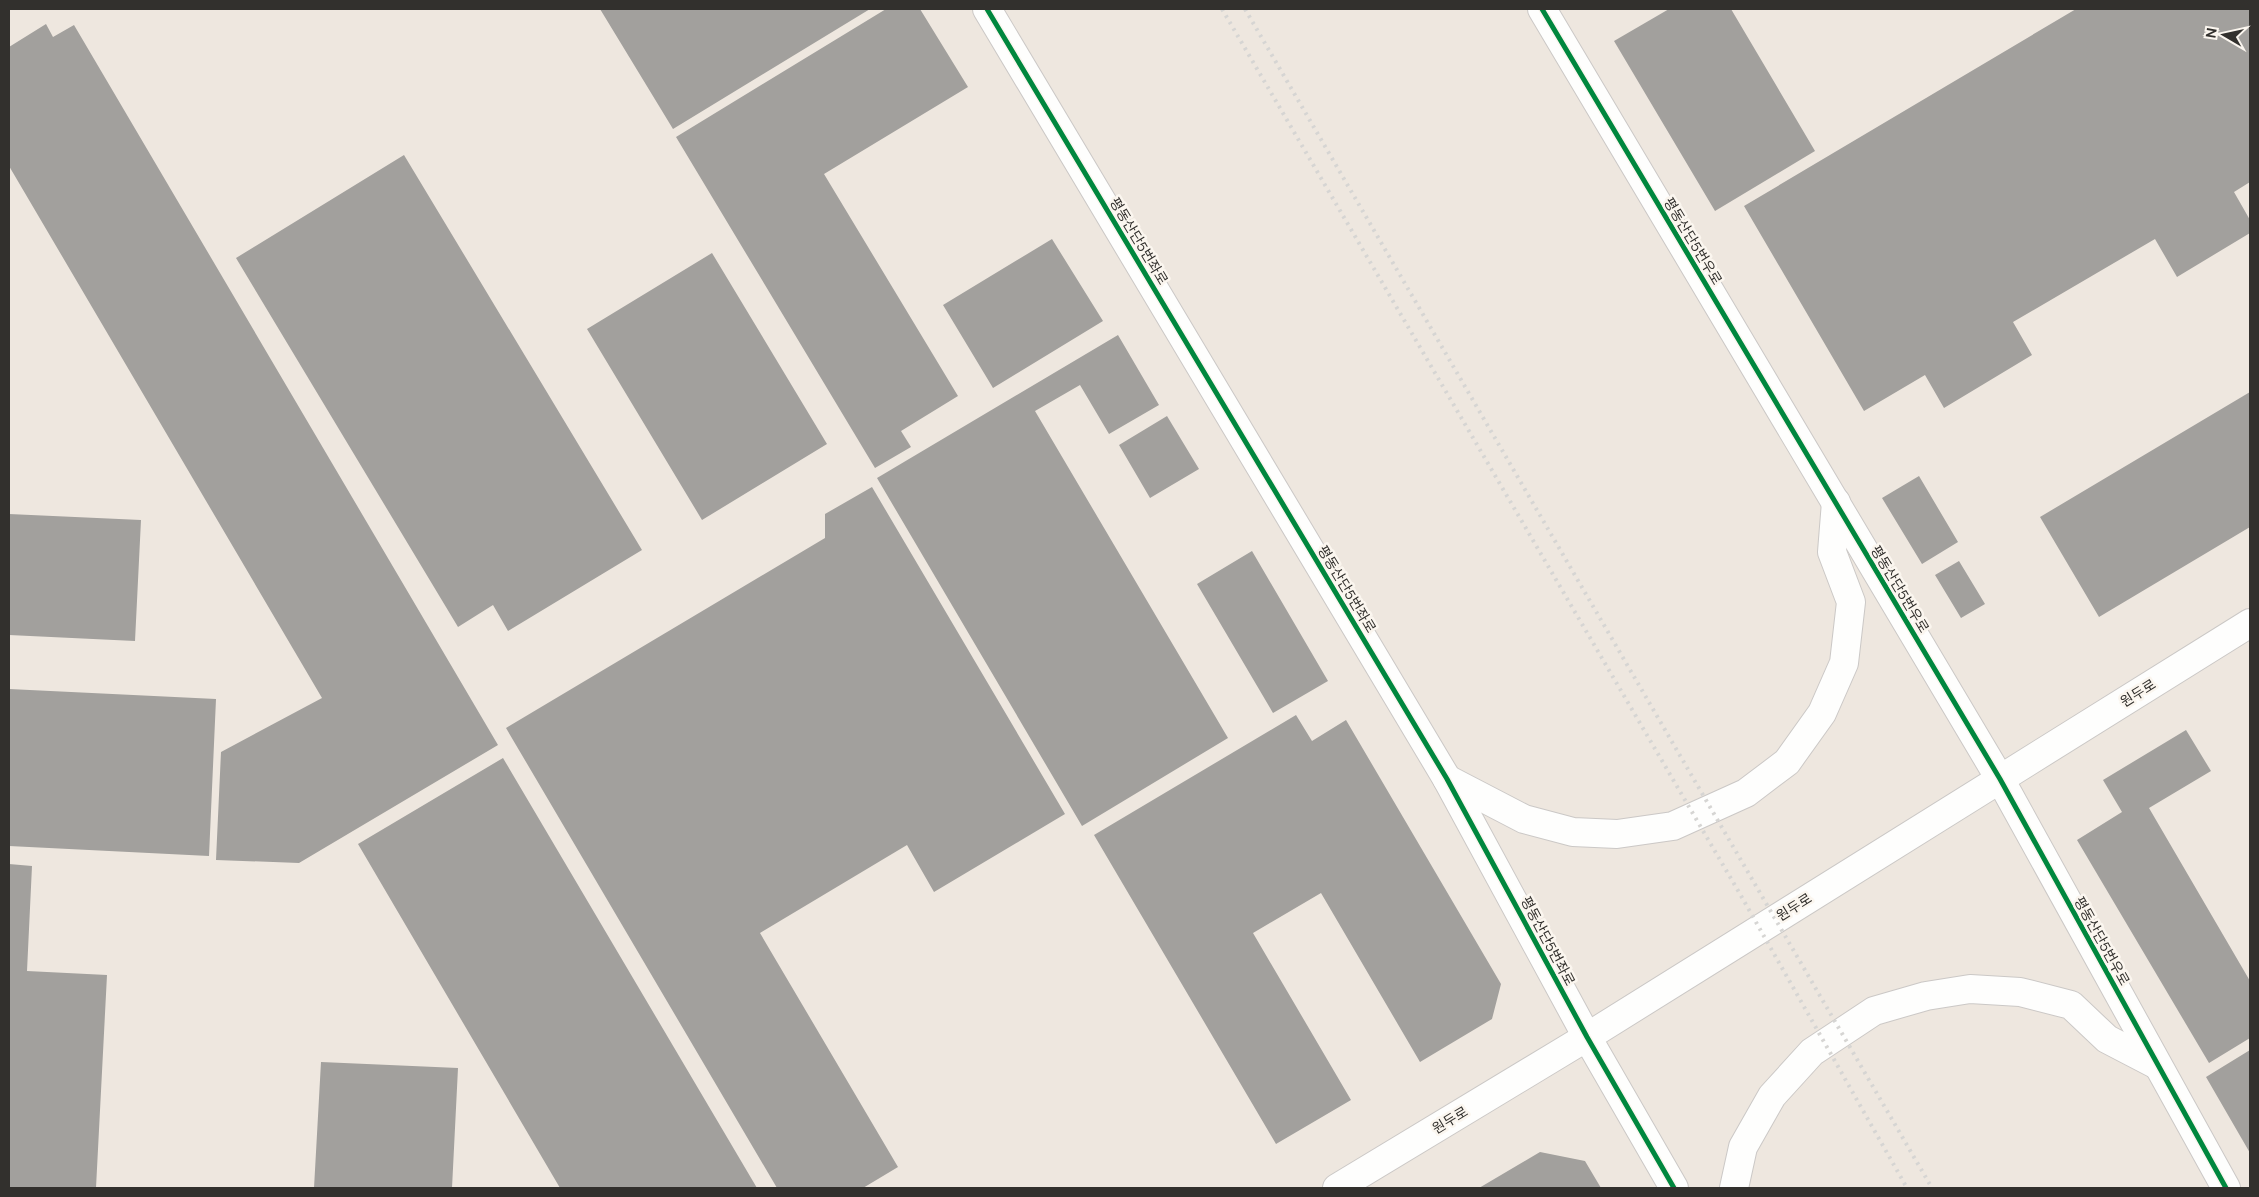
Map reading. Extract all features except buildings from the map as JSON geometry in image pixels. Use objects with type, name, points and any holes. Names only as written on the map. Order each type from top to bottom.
[{"type":"street","name":"평동산단5번좌로","points":[[987,9],[1447,779],[1587,1037],[1674,1188]]},
{"type":"street","name":"평동산단5번우로","points":[[1542,9],[2000,779],[2226,1188]]},
{"type":"street","points":[[1447,779],[1524,820],[1573,832],[1617,834],[1673,826],[1746,793],[1787,762],[1822,713],[1844,663],[1851,602],[1832,552],[1836,502]]},
{"type":"street","name":"원두로","points":[[1336,1188],[1587,1037],[2250,623]]},
{"type":"street","points":[[1734,1188],[1743,1147],[1772,1096],[1812,1052],[1874,1011],[1926,996],[1970,990],[2020,992],[2071,1005],[2107,1039],[2157,1065]]},
{"type":"shaded area","points":[[9,9],[2250,9],[2250,1188],[9,1188]]},
{"type":"railway","points":[[1222,9],[1740,894],[1907,1188]]},
{"type":"railway","points":[[1245,9],[1932,1188]]},
{"type":"cycle path","points":[[987,9],[1447,779],[1587,1037],[1674,1188]]},
{"type":"cycle path","points":[[1542,9],[2000,779],[2226,1188]]}]
